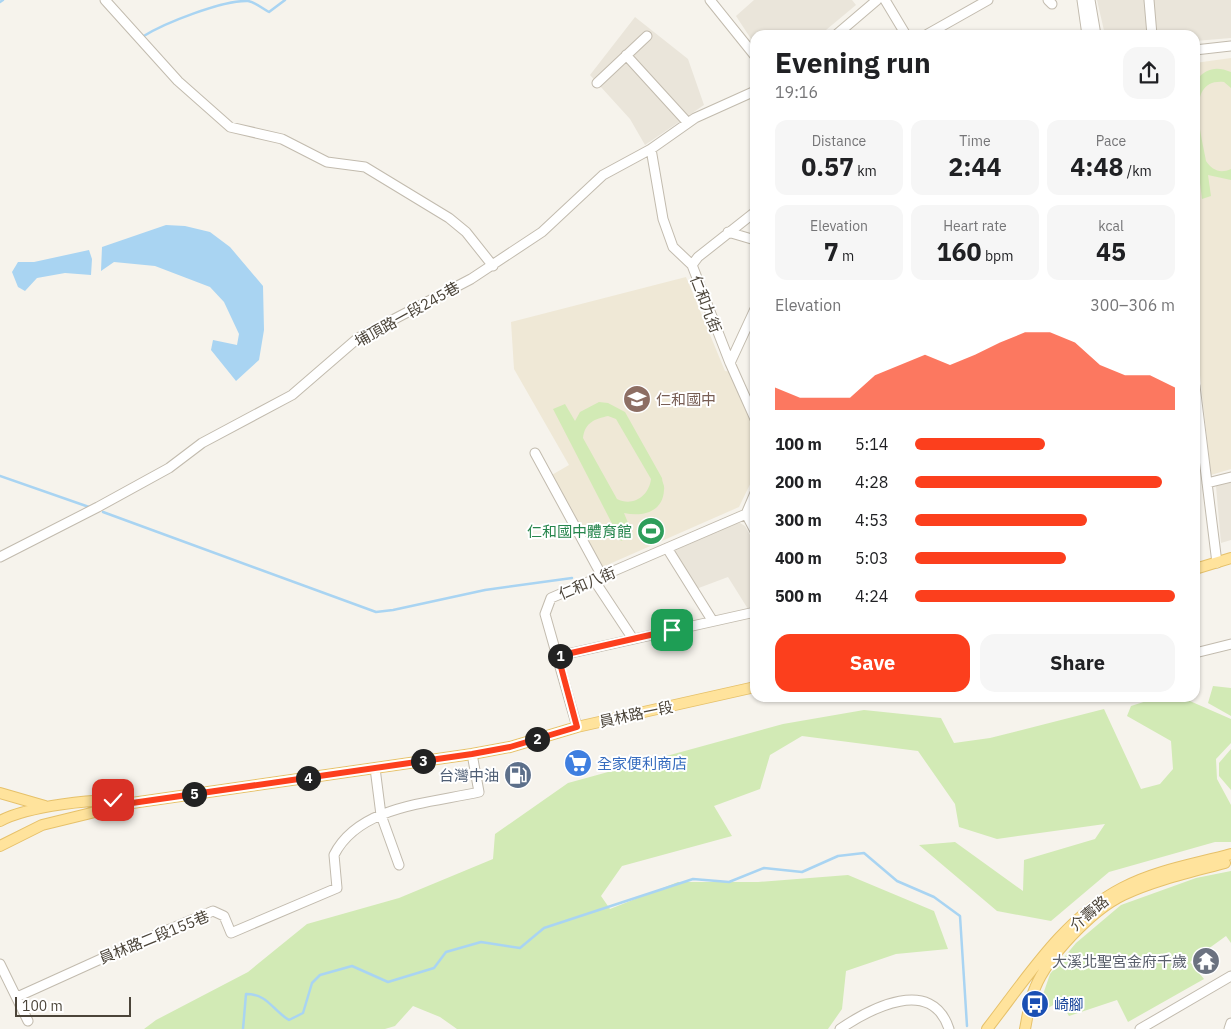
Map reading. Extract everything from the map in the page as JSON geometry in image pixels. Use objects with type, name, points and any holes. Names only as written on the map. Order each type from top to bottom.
[{"type":"main road","points":[[1200,567],[1231,558]]},
{"type":"main road","name":"員林路一段","points":[[0,846],[50,822],[132,803],[510,747],[577,727],[750,688]]},
{"type":"main road","points":[[0,793],[49,807]]},
{"type":"main road","name":"員林路一段","points":[[0,821],[22,812],[49,807],[113,800],[132,803]]},
{"type":"main road","name":"介壽路","points":[[987,1029],[1054,944],[1091,908],[1107,896],[1158,873],[1231,854]]},
{"type":"main road","name":"介壽路","points":[[1025,1029],[1031,1000],[1040,978],[1066,944],[1096,913],[1123,895],[1231,861]]},
{"type":"street","points":[[106,0],[178,81],[230,127],[282,139],[327,162],[366,167],[449,218],[466,232],[493,266]]},
{"type":"street","points":[[710,0],[750,50]]},
{"type":"street","points":[[842,30],[877,0]]},
{"type":"street","points":[[885,0],[903,30]]},
{"type":"street","points":[[935,30],[988,0]]},
{"type":"street","points":[[1082,0],[1086,30]]},
{"type":"street","points":[[1090,0],[1095,30]]},
{"type":"street","points":[[1149,0],[1152,30]]},
{"type":"street","points":[[597,83],[647,36]]},
{"type":"street","points":[[1200,49],[1231,46]]},
{"type":"street","points":[[626,55],[688,123]]},
{"type":"street","name":"埔頂路一段245巷","points":[[0,557],[169,468],[202,444],[292,395],[358,338],[493,266],[542,232],[603,175],[627,160],[651,149],[688,123],[750,93]]},
{"type":"street","points":[[651,149],[666,229],[673,247],[692,265]]},
{"type":"street","name":"仁和九街","points":[[750,216],[698,256],[692,265],[750,409]]},
{"type":"street","points":[[728,232],[750,239]]},
{"type":"street","points":[[730,363],[750,320]]},
{"type":"street","points":[[1200,426],[1217,562]]},
{"type":"street","points":[[535,453],[598,578],[633,639]]},
{"type":"street","points":[[1207,483],[1231,477]]},
{"type":"street","points":[[750,505],[746,514],[750,522]]},
{"type":"street","name":"仁和八街","points":[[577,727],[545,614],[552,598],[746,514]]},
{"type":"street","points":[[667,548],[712,620]]},
{"type":"street","points":[[558,656],[750,613]]},
{"type":"street","points":[[1200,653],[1231,644]]},
{"type":"street","points":[[381,815],[404,807],[480,792],[472,754]]},
{"type":"street","points":[[375,768],[381,815],[399,865]]},
{"type":"street","name":"員林路二段155巷","points":[[17,997],[134,944],[213,912],[224,916],[231,933],[337,888],[334,855],[348,837],[381,815]]},
{"type":"street","points":[[0,964],[28,1022]]},
{"type":"street","points":[[1140,1029],[1231,976]]},
{"type":"street","points":[[840,1029],[864,1013],[883,1006],[912,1001],[932,1004],[940,1009],[949,1029]]},
{"type":"street","points":[[1229,1029],[1231,1023]]},
{"type":"shaded area","points":[[754,0],[852,0],[856,5],[826,30],[750,30],[750,37],[736,16]]},
{"type":"shaded area","points":[[1097,0],[1231,0],[1231,38],[1200,41],[1200,30],[1104,30]]},
{"type":"shaded area","points":[[635,17],[688,59],[704,105],[645,145],[630,119],[590,75]]},
{"type":"shaded area","points":[[1231,58],[1231,469],[1211,475],[1200,375],[1200,62]]},
{"type":"shaded area","name":"仁和國中","points":[[686,277],[725,371],[732,372],[750,414],[750,484],[739,507],[598,569],[550,476],[569,465],[514,369],[511,322]]},
{"type":"shaded area","points":[[1231,482],[1231,540],[1221,543],[1216,486]]},
{"type":"shaded area","points":[[740,523],[745,526],[750,535],[750,608],[748,609],[728,577],[696,589],[674,551],[730,524]]},
{"type":"green space","points":[[1221,69],[1231,72],[1231,88],[1224,82],[1212,83],[1204,89],[1200,99],[1200,76],[1208,70]]},
{"type":"green space","points":[[1200,129],[1206,161],[1217,170],[1231,169],[1231,180],[1208,175],[1211,196],[1202,199],[1200,183]]},
{"type":"green space","points":[[599,402],[608,403],[625,412],[662,478],[663,497],[656,508],[645,513],[624,513],[633,535],[621,541],[553,409],[565,404],[575,421],[580,412]],"holes":[[[608,416],[616,419],[651,479],[644,495],[629,502],[617,499],[583,438],[586,428],[591,422]]]},
{"type":"green space","points":[[1213,686],[1231,688],[1231,716],[1208,703]]},
{"type":"green space","points":[[1144,702],[1192,702],[1231,719],[1231,743],[1216,759],[1217,779],[1231,805],[1231,842],[1215,842],[1109,872],[1051,921],[997,911],[919,845],[955,842],[1023,891],[1024,860],[1095,839],[1105,824],[997,839],[959,827],[955,804],[918,751],[802,736],[770,755],[760,789],[714,806],[732,836],[622,866],[601,896],[610,909],[678,882],[758,882],[848,875],[934,911],[948,949],[896,954],[846,971],[842,1009],[828,1029],[457,1029],[440,1017],[413,1006],[395,1026],[385,1029],[144,1029],[156,1020],[248,972],[307,924],[399,898],[493,859],[495,834],[568,783],[783,724],[864,710],[941,718],[954,743],[990,738],[1104,709],[1141,789],[1160,784],[1173,769],[1171,741],[1127,716],[1131,706]]},
{"type":"green space","points":[[1231,749],[1231,790],[1219,776],[1219,763]]},
{"type":"green space","points":[[1231,871],[1231,943],[1226,936],[1190,962],[1204,979],[1128,1022],[1117,1000],[1069,1016],[1060,1001],[1036,1015],[1050,974],[1076,943],[1121,905],[1196,878]]},
{"type":"water","points":[[166,225],[185,226],[210,232],[230,247],[263,286],[264,330],[259,360],[236,381],[211,350],[213,340],[237,345],[239,334],[224,302],[210,287],[155,266],[114,262],[101,271],[102,247]]},
{"type":"water","points":[[89,250],[92,259],[91,275],[65,273],[37,278],[25,291],[18,287],[12,272],[18,262],[34,262]]},
{"type":"waterway","points":[[142,37],[179,19],[224,4],[248,1],[269,12],[285,0]]},
{"type":"waterway","points":[[0,476],[89,507]]},
{"type":"waterway","points":[[103,512],[376,612],[485,590],[572,578]]},
{"type":"waterway","points":[[243,1029],[246,994],[265,1000],[289,1020],[303,1013],[312,983],[320,975],[352,966],[388,982],[434,968],[446,952],[481,942],[520,948],[544,928],[693,879],[729,882],[764,868],[802,872],[838,856],[864,853],[897,881],[934,897],[960,916],[967,1026]]},
{"type":"place","name":"仁和國中","points":[[637,399]]},
{"type":"place","name":"仁和國中體育館","points":[[651,531]]},
{"type":"place","name":"全家便利商店","points":[[578,763]]},
{"type":"place","name":"台灣中油","points":[[518,775]]},
{"type":"place","name":"大溪北聖宮金府千歲","points":[[1206,961]]},
{"type":"place","name":"崎腳","points":[[1035,1004]]},
{"type":"route","points":[[113,800],[132,803],[472,754],[510,747],[577,727],[558,656],[672,630]]}]
